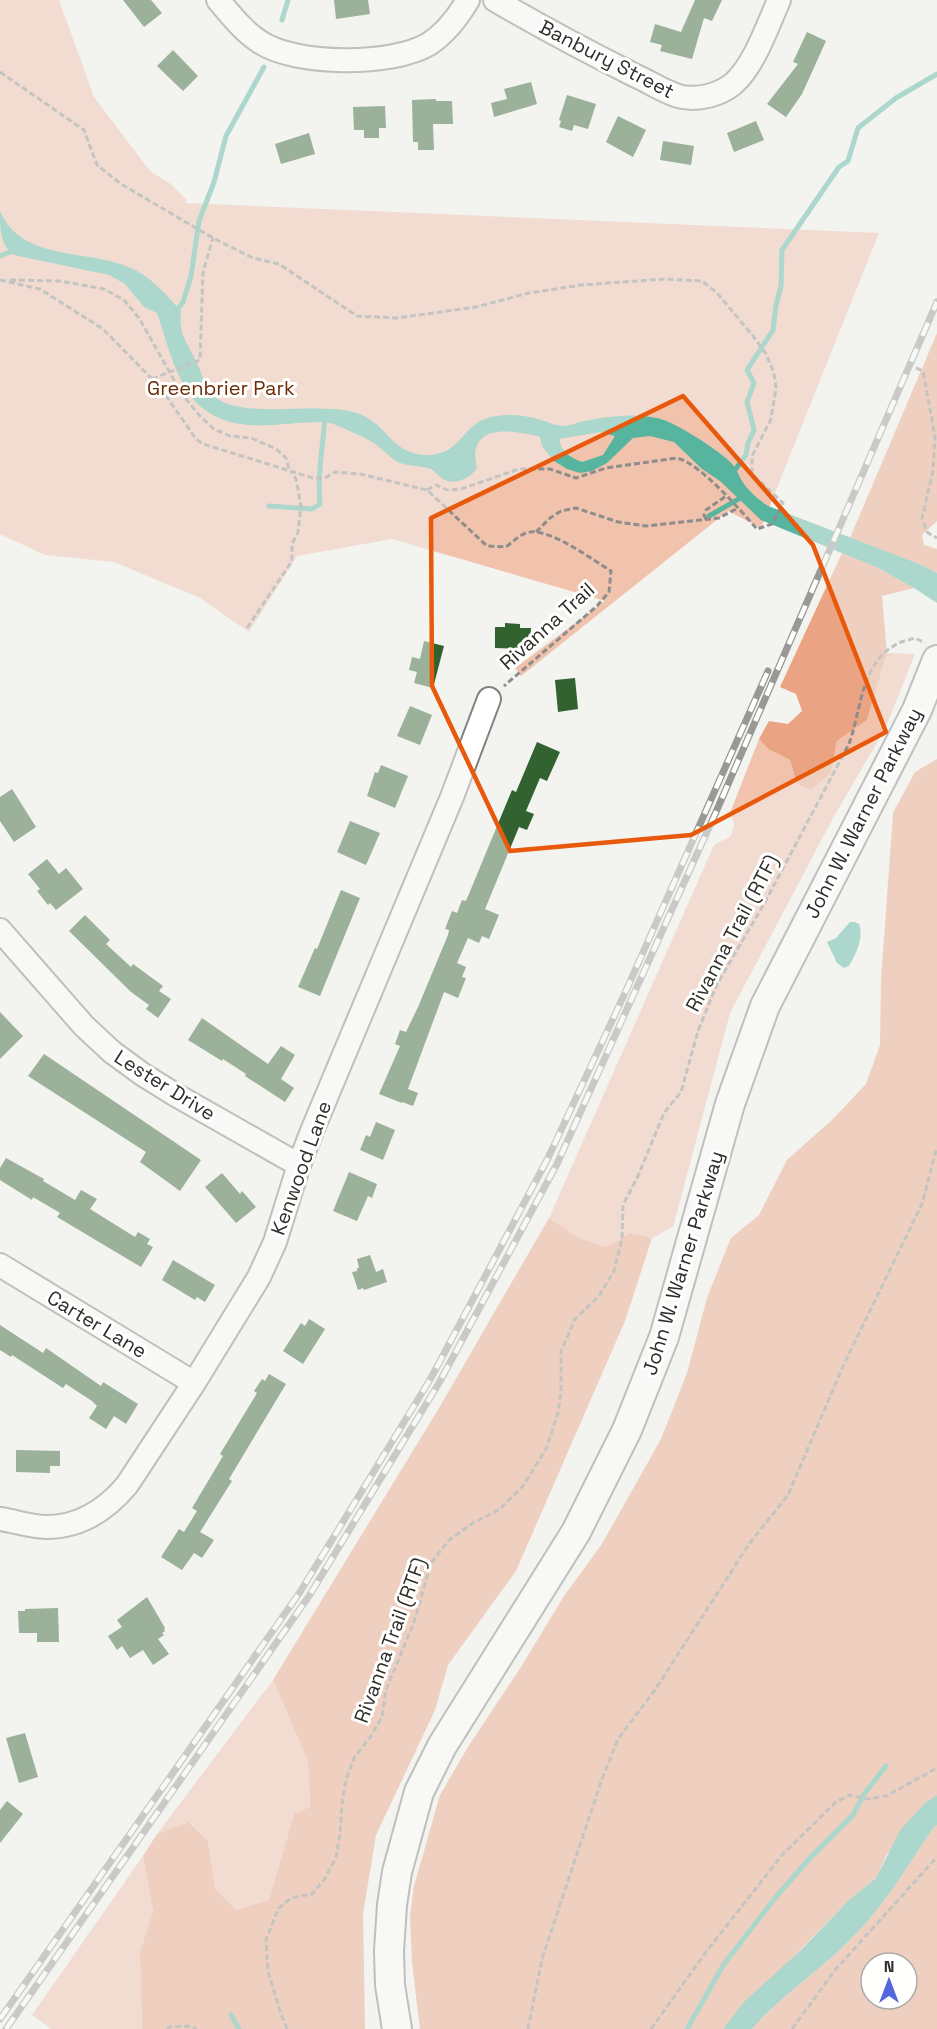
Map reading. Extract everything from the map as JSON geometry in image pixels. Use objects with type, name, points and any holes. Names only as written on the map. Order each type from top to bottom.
[{"type":"main road","name":"John W. Warner Parkway","points":[[397,2029],[390,1985],[389,1951],[392,1905],[397,1872],[419,1792],[442,1746],[576,1532],[627,1430],[664,1337],[730,1104],[765,1006],[917,710],[933,653]]},
{"type":"street","points":[[219,0],[240,26],[260,42],[279,52],[299,58],[316,59],[387,58],[410,53],[444,33],[468,0]]},
{"type":"street","name":"Banbury Street","points":[[495,0],[680,97],[695,98],[719,93],[732,85],[742,74],[779,0]]},
{"type":"street","name":"Kenwood Lane","points":[[0,1519],[45,1527],[64,1525],[86,1519],[115,1500],[194,1383],[259,1277],[275,1242],[299,1165],[452,797],[489,699]]},
{"type":"street","name":"Lester Drive","points":[[0,930],[84,1026],[112,1052],[174,1094],[299,1165]]},
{"type":"street","name":"Carter Lane","points":[[0,1265],[194,1383]]},
{"type":"path","points":[[0,72],[84,130],[97,165],[121,184],[213,238],[253,258],[279,264],[357,316],[397,318],[476,306],[529,293],[581,285],[664,279],[702,281],[717,294],[753,336],[766,354],[774,373],[776,388],[771,419],[752,456],[752,474],[783,502],[772,524],[757,529],[726,495],[686,460],[677,458],[606,468],[576,478],[549,470],[519,469],[461,489],[447,490],[436,486],[428,491]]},
{"type":"path","points":[[152,379],[200,360],[203,272],[213,238]]},
{"type":"path","points":[[1,280],[40,289],[103,329],[152,379],[196,439],[203,444],[313,478],[325,478],[335,472],[360,474],[428,491],[487,546],[506,547],[522,534],[536,532],[549,518],[561,511],[576,508],[618,522],[646,526],[719,518],[738,508]]},
{"type":"path","points":[[1,280],[60,281],[112,293],[124,300],[139,318],[192,408],[214,429],[230,436],[251,438],[276,449],[286,458],[290,470],[297,479],[301,508],[298,532],[292,543],[292,561],[247,628]]},
{"type":"path","points":[[916,368],[923,371],[935,437],[933,470],[922,519],[928,534],[937,538]]},
{"type":"path","points":[[708,520],[704,515],[706,510],[726,495]]},
{"type":"path","name":"Rivanna Trail","points":[[489,699],[597,606],[609,592],[611,572],[560,540],[536,532]]},
{"type":"path","name":"Rivanna Trail (RTF)","points":[[287,2029],[268,1971],[266,1940],[278,1909],[291,1898],[312,1894],[324,1880],[336,1858],[346,1780],[354,1758],[382,1718],[386,1690],[414,1622],[431,1563],[448,1540],[473,1523],[500,1509],[523,1486],[546,1449],[558,1413],[561,1392],[561,1351],[575,1319],[599,1296],[614,1270],[622,1239],[623,1205],[638,1176],[664,1113],[681,1092],[698,1031],[717,984],[764,904],[849,744],[860,698],[873,665],[895,644],[915,638],[933,653]]},
{"type":"path","points":[[528,2029],[542,1959],[602,1779],[618,1739],[655,1690],[749,1544],[788,1495],[844,1364],[922,1204],[937,1147]]},
{"type":"path","points":[[651,2029],[706,1952],[783,1854],[836,1802],[850,1795],[866,1798],[885,1796],[937,1768]]},
{"type":"path","points":[[792,2029],[836,1969],[937,1857]]},
{"type":"path","points":[[167,2029],[187,2026],[197,2029]]},
{"type":"highlighted area","points":[[683,396],[813,545],[886,732],[691,835],[510,851],[432,686],[431,518]]},
{"type":"green space","name":"Greenbrier Park","points":[[0,0],[59,0],[94,97],[150,171],[172,185],[186,199],[186,203],[879,233],[761,528],[728,511],[521,676],[515,668],[605,601],[392,539],[297,556],[249,632],[200,598],[114,562],[45,555],[0,534]]},
{"type":"green space","points":[[887,653],[915,654],[886,727],[833,818],[730,1013],[673,1227],[652,1238],[630,1233],[607,1247],[579,1238],[549,1218],[714,845],[731,836],[734,824],[730,813],[759,739],[768,749],[790,760],[797,783],[831,773],[837,741],[867,720]]},
{"type":"green space","points":[[273,1680],[308,1761],[310,1808],[294,1814],[269,1900],[236,1911],[215,1889],[208,1841],[190,1822],[157,1834]]},
{"type":"green space","points":[[143,1856],[153,1911],[140,1952],[142,2029],[51,2029],[32,2015]]},
{"type":"shaded area","points":[[0,211],[11,228],[25,240],[61,252],[120,264],[149,279],[181,311],[182,331],[206,385],[215,397],[228,404],[244,408],[322,409],[357,413],[376,424],[406,450],[429,455],[448,450],[473,426],[495,416],[521,416],[563,426],[621,416],[665,420],[686,431],[727,459],[751,492],[768,506],[922,565],[937,573],[937,603],[876,567],[761,520],[674,442],[650,436],[633,438],[607,463],[592,471],[580,473],[567,469],[554,461],[542,446],[540,437],[504,431],[484,436],[478,443],[475,453],[477,468],[467,478],[454,482],[443,479],[431,469],[396,461],[369,440],[332,424],[308,422],[245,425],[215,416],[201,407],[185,388],[157,313],[144,307],[125,284],[109,275],[14,255],[3,242]],"holes":[[[600,432],[615,436],[603,455],[582,462],[567,454],[559,439]]]},
{"type":"shaded area","points":[[937,333],[937,521],[922,535],[924,545],[937,549],[937,573],[922,565],[850,538]]},
{"type":"shaded area","points":[[842,553],[876,567],[914,588],[882,596],[887,653],[867,720],[837,741],[831,773],[811,790],[797,784],[790,760],[768,749],[759,739],[769,721],[788,724],[802,711],[796,694],[780,687]]},
{"type":"shaded area","points":[[937,759],[937,1795],[926,1802],[886,1856],[877,1877],[849,1900],[723,2029],[420,2029],[412,1963],[410,1915],[414,1886],[440,1795],[564,1596],[602,1544],[661,1439],[687,1373],[707,1298],[731,1238],[759,1215],[787,1160],[832,1120],[866,1084],[880,1045],[881,980],[893,813],[915,772]]},
{"type":"shaded area","points":[[850,922],[859,924],[860,940],[849,966],[844,968],[837,963],[827,942],[836,938]]},
{"type":"shaded area","points":[[549,1218],[579,1238],[606,1247],[630,1233],[652,1238],[625,1321],[516,1571],[448,1665],[435,1710],[376,1835],[363,1914],[365,2029],[142,2029],[140,1952],[153,1911],[143,1856],[157,1834],[189,1822],[208,1841],[215,1889],[236,1910],[269,1900],[294,1814],[310,1807],[308,1761],[273,1680],[439,1408]]},
{"type":"shaded area","points":[[937,1795],[937,1825],[863,1927],[839,1951],[775,2005],[752,2029],[723,2029],[745,2001],[801,1950],[849,1900],[876,1878],[901,1829],[926,1802]]},
{"type":"shaded area","points":[[937,1825],[937,2029],[752,2029],[775,2005],[839,1951],[863,1927]]},
{"type":"building","points":[[123,0],[151,0],[162,13],[144,27]]},
{"type":"building","points":[[334,0],[368,0],[370,14],[336,19]]},
{"type":"building","points":[[695,0],[722,0],[712,21],[704,18],[692,59],[660,51],[662,45],[650,42],[655,24],[681,32]]},
{"type":"building","points":[[807,32],[826,41],[802,94],[786,117],[767,104],[798,64],[793,62]]},
{"type":"building","points":[[173,50],[198,76],[183,91],[157,66]]},
{"type":"building","points":[[531,82],[537,104],[494,117],[491,103],[507,99],[504,89]]},
{"type":"building","points":[[567,95],[596,104],[588,129],[574,125],[572,131],[559,127]]},
{"type":"building","points":[[436,99],[436,101],[452,101],[453,124],[433,124],[434,150],[418,150],[418,142],[413,142],[412,100]]},
{"type":"building","points":[[385,106],[386,128],[379,128],[379,138],[364,138],[364,130],[354,130],[353,107]]},
{"type":"building","points":[[618,116],[646,130],[633,157],[606,142]]},
{"type":"building","points":[[756,121],[764,140],[734,152],[727,133]]},
{"type":"building","points":[[309,133],[315,154],[281,164],[275,144]]},
{"type":"building","points":[[663,141],[694,146],[691,165],[660,160]]},
{"type":"building","points":[[505,623],[520,624],[520,628],[531,628],[530,645],[525,645],[525,649],[495,648],[495,627],[505,627]]},
{"type":"building","points":[[424,641],[444,646],[433,688],[414,683],[417,672],[409,670],[412,657],[420,659]]},
{"type":"building","points":[[575,678],[578,709],[558,712],[555,680]]},
{"type":"building","points":[[410,706],[432,715],[420,745],[397,736]]},
{"type":"building","points":[[537,742],[560,752],[547,781],[540,778],[526,811],[534,814],[527,830],[519,827],[485,909],[499,915],[489,939],[482,936],[479,943],[468,938],[457,963],[466,967],[462,977],[466,978],[458,998],[444,992],[408,1089],[418,1093],[413,1106],[379,1094],[400,1046],[395,1044],[400,1030],[406,1032],[448,935],[449,930],[445,929],[452,911],[457,913],[462,900],[466,901],[512,790],[516,792]]},
{"type":"building","points":[[381,765],[408,776],[395,808],[367,796],[375,772],[378,773]]},
{"type":"building","points":[[12,789],[36,827],[14,842],[0,821],[0,797]]},
{"type":"building","points":[[350,821],[380,833],[366,865],[337,852]]},
{"type":"building","points":[[47,859],[59,874],[66,868],[83,889],[56,910],[50,903],[48,905],[37,891],[40,889],[28,874]]},
{"type":"building","points":[[341,890],[360,898],[320,996],[298,987],[315,948],[317,949]]},
{"type":"building","points":[[85,915],[110,940],[106,944],[131,967],[133,964],[163,986],[159,991],[171,999],[158,1018],[146,1009],[149,1005],[131,992],[69,931]]},
{"type":"building","points":[[0,1012],[23,1036],[0,1059]]},
{"type":"building","points":[[202,1018],[268,1064],[281,1046],[295,1055],[281,1079],[294,1088],[285,1102],[223,1059],[222,1061],[188,1040]]},
{"type":"building","points":[[44,1054],[201,1160],[180,1191],[140,1162],[146,1152],[28,1076]]},
{"type":"building","points":[[376,1122],[395,1130],[383,1160],[360,1150],[366,1135],[370,1137]]},
{"type":"building","points":[[6,1158],[44,1179],[43,1181],[75,1200],[81,1190],[97,1199],[90,1209],[135,1237],[138,1232],[150,1239],[147,1244],[153,1247],[141,1267],[57,1217],[60,1213],[33,1197],[32,1200],[0,1180],[0,1168]]},
{"type":"building","points":[[349,1172],[377,1184],[372,1198],[368,1196],[357,1221],[333,1211]]},
{"type":"building","points":[[222,1173],[240,1194],[242,1191],[256,1207],[236,1223],[205,1187]]},
{"type":"building","points":[[370,1255],[376,1272],[383,1269],[387,1282],[358,1290],[352,1272],[359,1268],[357,1259]]},
{"type":"building","points":[[173,1260],[215,1285],[205,1302],[197,1297],[195,1300],[162,1280]]},
{"type":"building","points":[[309,1319],[325,1329],[303,1364],[283,1351],[301,1323],[305,1326]]},
{"type":"building","points":[[0,1325],[43,1353],[46,1348],[101,1386],[103,1382],[138,1404],[126,1424],[114,1416],[106,1429],[89,1418],[97,1406],[92,1401],[66,1384],[63,1388],[12,1355],[11,1357],[0,1350]]},
{"type":"building","points":[[269,1374],[286,1384],[229,1479],[232,1481],[200,1532],[214,1540],[202,1558],[194,1553],[182,1570],[161,1557],[179,1529],[184,1532],[197,1511],[192,1508],[223,1456],[220,1454],[257,1393],[254,1391],[262,1379],[265,1381]]},
{"type":"building","points":[[16,1450],[60,1451],[60,1466],[50,1466],[50,1473],[16,1472]]},
{"type":"building","points":[[147,1597],[165,1628],[162,1633],[164,1635],[158,1639],[169,1654],[153,1665],[143,1650],[130,1658],[122,1646],[117,1650],[108,1636],[122,1627],[117,1620]]},
{"type":"building","points":[[58,1608],[59,1642],[37,1642],[37,1633],[19,1633],[18,1611]]},
{"type":"building","points":[[25,1733],[38,1777],[19,1783],[6,1738]]},
{"type":"building","points":[[7,1801],[23,1814],[0,1843],[0,1810]]},
{"type":"waterway","points":[[282,20],[288,0]]},
{"type":"waterway","points":[[174,314],[183,302],[191,276],[199,221],[214,182],[226,136],[264,67]]},
{"type":"waterway","points":[[732,474],[746,455],[754,430],[747,402],[754,383],[747,370],[773,330],[781,286],[782,250],[839,167],[848,161],[858,128],[896,98],[937,74]]},
{"type":"waterway","points":[[0,256],[15,250]]},
{"type":"waterway","points":[[269,506],[312,509],[320,504],[320,472],[325,417]]},
{"type":"waterway","points":[[709,516],[744,496]]},
{"type":"waterway","points":[[687,2029],[724,1964],[775,1898],[810,1858],[853,1815],[864,1794],[886,1766]]},
{"type":"waterway","points":[[231,2015],[239,2029]]},
{"type":"railway","points":[[6,2029],[309,1596],[439,1383],[557,1164],[716,812],[937,302]]},
{"type":"railway","points":[[0,2019],[300,1592],[431,1378],[548,1158],[625,993],[768,671]]}]
